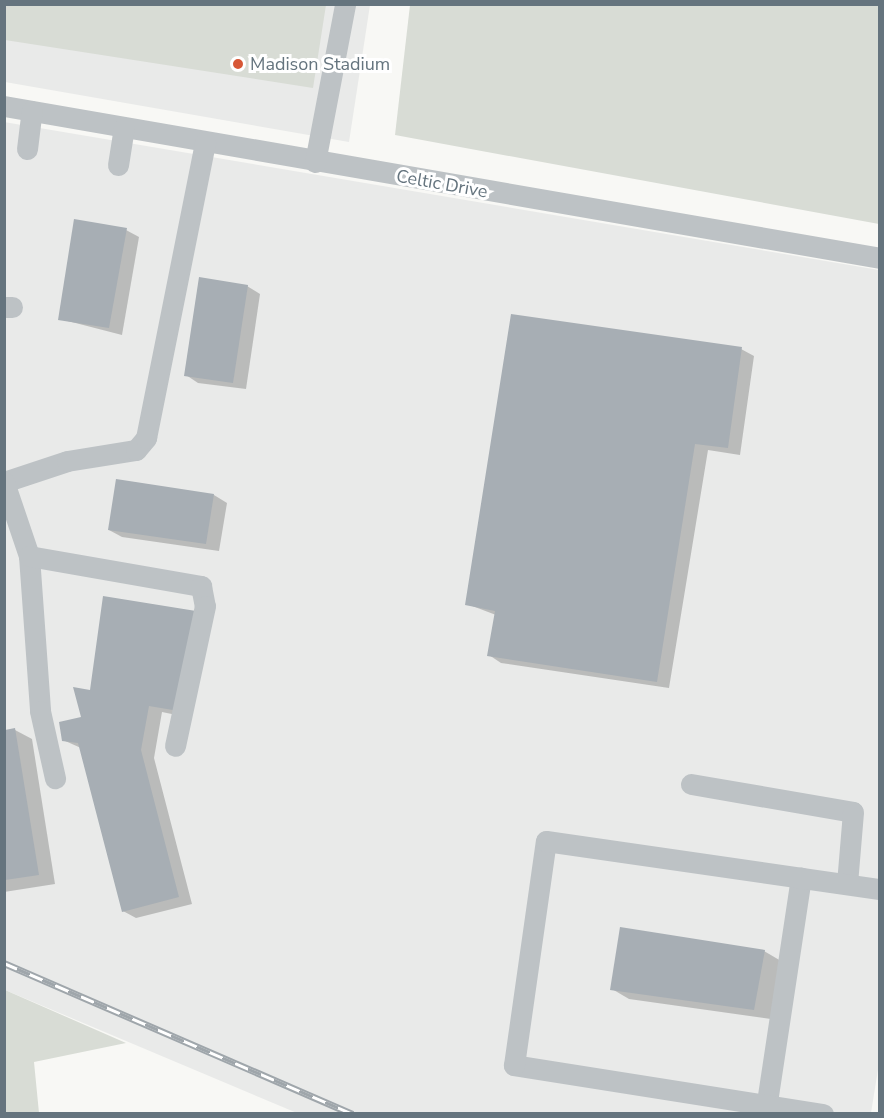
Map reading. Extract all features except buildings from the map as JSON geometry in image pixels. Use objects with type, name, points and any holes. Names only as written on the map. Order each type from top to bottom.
[{"type":"street","points":[[315,162],[345,4]]},
{"type":"street","name":"Celtic Drive","points":[[4,106],[315,162],[879,258]]},
{"type":"street","points":[[27,149],[32,111]]},
{"type":"street","points":[[118,165],[124,127]]},
{"type":"street","points":[[55,778],[40,711],[29,556],[11,533],[4,482],[66,461],[136,450],[146,438],[205,142]]},
{"type":"street","points":[[29,556],[201,586],[206,606],[175,746]]},
{"type":"street","points":[[691,784],[854,812],[847,884]]},
{"type":"street","points":[[823,1113],[767,1102],[514,1065],[546,841],[879,889]]},
{"type":"street","points":[[767,1102],[801,878]]},
{"type":"shaded area","points":[[4,5],[370,5],[349,142],[5,82]]},
{"type":"shaded area","name":"Madison Stadium","points":[[4,5],[326,5],[313,88],[5,40]]},
{"type":"shaded area","points":[[410,5],[879,5],[879,224],[395,135]]},
{"type":"shaded area","points":[[4,122],[879,270],[880,1057],[871,1113],[297,1113],[5,990]]},
{"type":"shaded area","points":[[5,990],[126,1043],[34,1062],[39,1113],[5,1113]]},
{"type":"railway","points":[[4,963],[353,1114]]},
{"type":"place","name":"Madison Stadium","points":[[238,64]]}]
